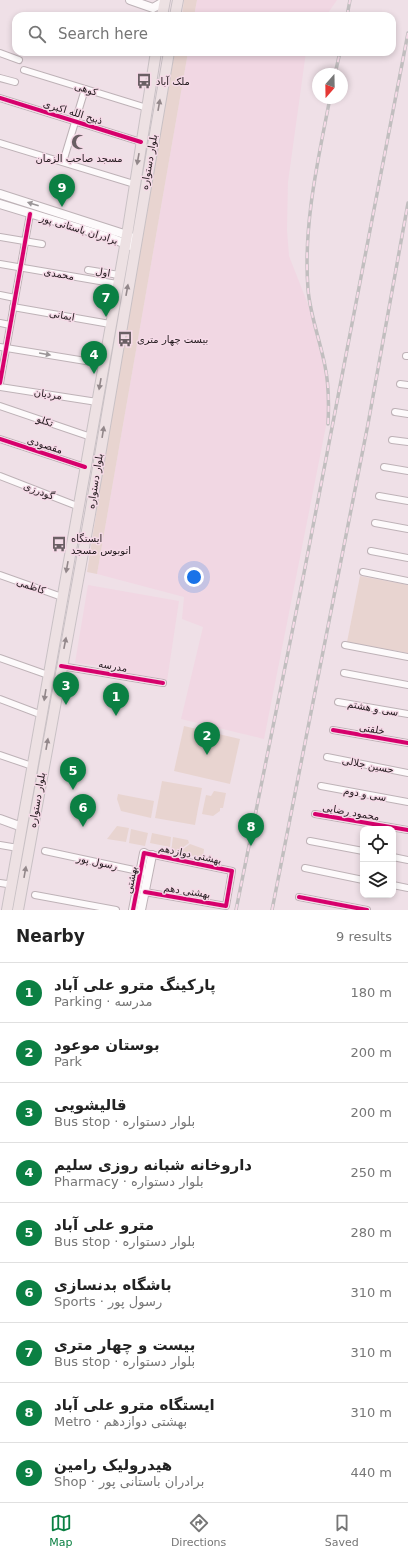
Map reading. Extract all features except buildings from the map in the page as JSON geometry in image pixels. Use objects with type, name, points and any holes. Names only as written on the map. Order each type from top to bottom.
[{"type":"main road","points":[[176,12],[178,0]]},
{"type":"main road","points":[[163,12],[165,1]]},
{"type":"main road","name":"بلوار دستواره","points":[[7,910],[118,279],[130,241],[134,184],[155,56]]},
{"type":"main road","name":"بلوار دستواره","points":[[18,910],[61,666],[90,514],[130,241],[168,56]]},
{"type":"street","points":[[130,0],[153,8],[165,1]]},
{"type":"street","points":[[0,53],[19,60]]},
{"type":"street","name":"کوهی","points":[[24,70],[147,108]]},
{"type":"street","points":[[0,78],[15,82]]},
{"type":"street","points":[[63,162],[85,89]]},
{"type":"street","name":"ذبیح الله اکبری","points":[[0,98],[141,142]]},
{"type":"street","points":[[0,143],[134,184]]},
{"type":"street","name":"برادران باستانی پور","points":[[0,194],[130,241]]},
{"type":"street","name":"برادران باستانی پور","points":[[0,204],[30,214],[130,241]]},
{"type":"street","points":[[0,383],[3,347],[10,325],[30,214]]},
{"type":"street","points":[[0,237],[42,244]]},
{"type":"street","name":"محمدی","points":[[0,264],[118,279]]},
{"type":"street","name":"اول","points":[[88,270],[118,279]]},
{"type":"street","points":[[0,295],[15,298]]},
{"type":"street","name":"ایمانی","points":[[13,307],[110,324]]},
{"type":"street","points":[[0,324],[10,325]]},
{"type":"street","points":[[3,347],[104,364]]},
{"type":"street","points":[[400,384],[408,385]]},
{"type":"street","name":"مردیان","points":[[0,387],[97,402]]},
{"type":"street","name":"تکلو","points":[[0,406],[90,437]]},
{"type":"street","points":[[395,412],[408,414]]},
{"type":"street","name":"مقصودی","points":[[0,439],[85,467]]},
{"type":"street","points":[[392,440],[408,442]]},
{"type":"street","points":[[384,467],[408,471]]},
{"type":"street","name":"گودرزی","points":[[0,476],[77,506]]},
{"type":"street","points":[[379,496],[408,501]]},
{"type":"street","points":[[375,523],[408,530]]},
{"type":"street","points":[[371,551],[408,558]]},
{"type":"street","points":[[363,572],[408,581]]},
{"type":"street","name":"کاظمی","points":[[0,575],[62,597]]},
{"type":"street","points":[[345,645],[408,657]]},
{"type":"street","points":[[0,658],[48,675]]},
{"type":"street","name":"مدرسه","points":[[61,666],[162,683]]},
{"type":"street","points":[[344,673],[408,685]]},
{"type":"street","points":[[0,699],[42,715]]},
{"type":"street","name":"سی و هشتم","points":[[338,702],[408,714]]},
{"type":"street","name":"خلقتی","points":[[333,730],[408,744]]},
{"type":"street","points":[[0,755],[32,766]]},
{"type":"street","name":"حسین جلالی","points":[[327,757],[408,773]]},
{"type":"street","name":"سی و دوم","points":[[322,786],[408,802]]},
{"type":"street","name":"محمود رضایی","points":[[315,814],[408,830]]},
{"type":"street","points":[[0,819],[22,826]]},
{"type":"street","points":[[310,841],[360,850]]},
{"type":"street","points":[[0,845],[18,848]]},
{"type":"street","name":"رسول پور","points":[[45,851],[145,872]]},
{"type":"street","name":"بهشتی","points":[[133,910],[145,872],[148,854]]},
{"type":"street","name":"بهشتی دوازدهم","points":[[148,854],[232,871],[226,906]]},
{"type":"street","points":[[396,858],[408,860]]},
{"type":"street","points":[[305,868],[360,879]]},
{"type":"street","points":[[142,910],[145,892],[145,872]]},
{"type":"street","points":[[396,886],[408,888]]},
{"type":"street","name":"بهشتی دهم","points":[[145,892],[226,906]]},
{"type":"street","points":[[35,895],[116,910]]},
{"type":"street","points":[[299,897],[367,910]]},
{"type":"shaded area","points":[[184,0],[197,0],[195,12],[182,12]]},
{"type":"shaded area","points":[[197,0],[337,0],[329,12],[195,12]]},
{"type":"shaded area","points":[[174,56],[187,56],[97,574],[87,572],[133,279]]},
{"type":"shaded area","points":[[187,56],[305,56],[288,182],[287,230],[289,256],[313,317],[327,369],[327,421],[264,739],[181,719],[203,627],[182,619],[184,597],[97,574]]},
{"type":"shaded area","points":[[360,576],[408,585],[408,653],[347,642]]},
{"type":"shaded area","points":[[88,585],[179,601],[167,681],[114,673],[115,668],[75,663]]},
{"type":"shaded area","points":[[184,726],[240,739],[230,784],[174,771]]},
{"type":"shaded area","points":[[162,781],[202,788],[195,825],[155,818]]},
{"type":"shaded area","points":[[214,791],[226,793],[223,808],[220,808],[220,811],[213,816],[202,814],[206,795],[211,796]]},
{"type":"shaded area","points":[[118,794],[154,801],[151,818],[121,811],[117,799]]},
{"type":"shaded area","points":[[117,826],[129,828],[126,842],[107,839]]},
{"type":"shaded area","points":[[131,829],[148,833],[145,846],[129,843]]},
{"type":"shaded area","points":[[152,833],[171,837],[170,847],[150,843]]},
{"type":"shaded area","points":[[173,837],[188,840],[189,843],[175,853],[171,852]]},
{"type":"shaded area","points":[[190,844],[204,849],[203,858],[178,853]]},
{"type":"railway","points":[[348,12],[350,0]]},
{"type":"railway","points":[[236,910],[304,573],[408,33]]},
{"type":"railway","points":[[336,68],[339,56]]},
{"type":"railway","points":[[328,424],[329,402],[327,380],[323,356],[309,299],[307,265],[313,193],[329,104]]},
{"type":"railway","points":[[272,910],[368,424],[408,203]]},
{"type":"cycle path","points":[[0,98],[141,142]]},
{"type":"cycle path","points":[[0,383],[30,214]]},
{"type":"cycle path","points":[[0,439],[85,467]]},
{"type":"cycle path","points":[[61,666],[163,683]]},
{"type":"cycle path","points":[[333,730],[408,743]]},
{"type":"cycle path","points":[[315,814],[408,830]]},
{"type":"cycle path","points":[[133,910],[144,853],[232,871],[226,906],[145,892]]},
{"type":"cycle path","points":[[299,897],[367,910]]},
{"type":"place","name":"ملک آباد","points":[[144,81]]},
{"type":"place","name":"مسجد صاحب الزمان","points":[[79,142]]},
{"type":"place","name":"هیدرولیک رامین","points":[[62,207]]},
{"type":"place","name":"بیست و چهار متری","points":[[106,317]]},
{"type":"place","name":"بیست چهار متری","points":[[125,339]]},
{"type":"place","name":"داروخانه شبانه روزی سلیم","points":[[94,374]]},
{"type":"place","name":"ایستگاه اتوبوس مسجد","points":[[59,544]]},
{"type":"place","name":"قالیشویی","points":[[66,705]]},
{"type":"place","name":"پارکینگ مترو علی آباد","points":[[116,716]]},
{"type":"place","name":"بوستان موعود","points":[[207,755]]},
{"type":"place","name":"مترو علی آباد","points":[[73,790]]},
{"type":"place","name":"باشگاه بدنسازی","points":[[83,827]]},
{"type":"place","name":"ایستگاه مترو علی آباد","points":[[251,846]]}]
